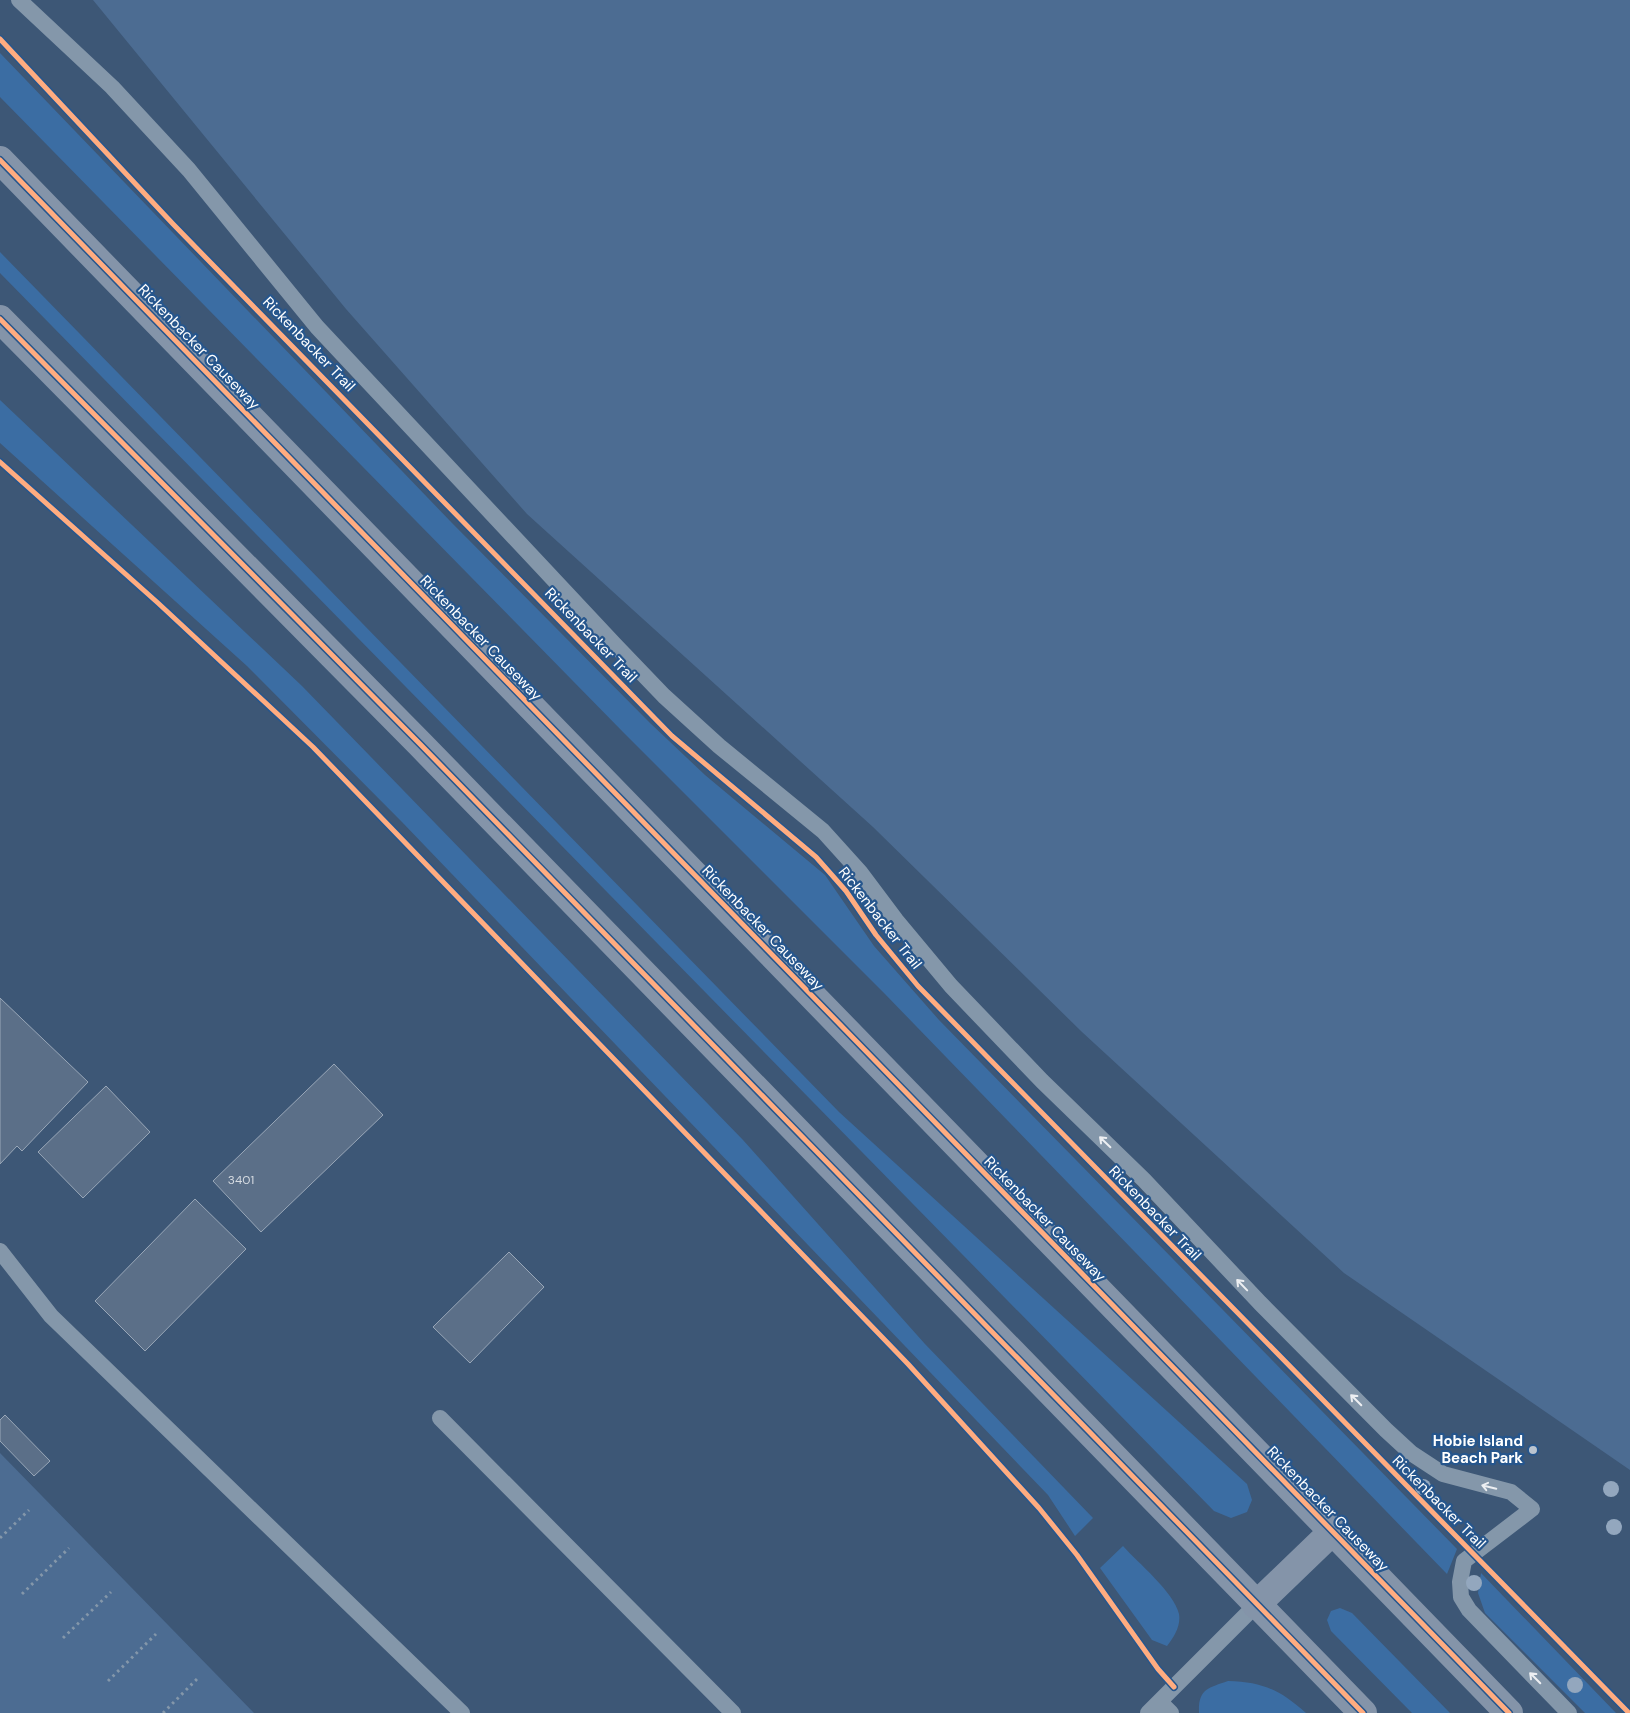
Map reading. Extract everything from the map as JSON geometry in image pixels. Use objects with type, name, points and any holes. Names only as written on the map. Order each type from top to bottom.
[{"type":"main road","name":"Rickenbacker Causeway","points":[[0,160],[1509,1713]]},
{"type":"main road","points":[[0,319],[420,744],[1363,1713]]},
{"type":"main road","points":[[1256,1605],[1333,1531]]},
{"type":"lane","points":[[19,0],[118,93],[189,170],[317,327],[614,645],[664,696],[719,746],[823,832],[860,872],[896,920],[951,986],[1042,1081],[1144,1180],[1350,1395],[1411,1453],[1427,1465],[1443,1474],[1463,1481],[1511,1492],[1532,1509],[1464,1561],[1460,1582],[1461,1597],[1482,1624],[1570,1713]]},
{"type":"lane","points":[[0,1251],[51,1316],[462,1713]]},
{"type":"lane","points":[[440,1418],[734,1713]]},
{"type":"lane","points":[[1160,1709],[1256,1605]]},
{"type":"path","points":[[0,1538],[29,1510]]},
{"type":"path","points":[[22,1594],[70,1548]]},
{"type":"path","points":[[63,1638],[111,1592]]},
{"type":"path","points":[[108,1681],[156,1634]]},
{"type":"path","points":[[162,1713],[198,1679]]},
{"type":"shaded area","points":[[93,0],[1630,0],[1630,1470],[1344,1273],[1082,1032],[873,827],[527,514],[346,309]]},
{"type":"shaded area","points":[[0,53],[452,523],[650,723],[705,775],[825,875],[874,946],[939,1020],[1457,1549],[1447,1574],[884,993],[623,732],[0,97]]},
{"type":"shaded area","points":[[0,252],[839,1112],[1247,1484],[1252,1500],[1247,1512],[1231,1518],[1214,1511],[0,273]]},
{"type":"shaded area","points":[[0,400],[302,686],[743,1140],[925,1344],[1093,1518],[1075,1536],[1048,1495],[402,822],[247,666],[0,443]]},
{"type":"shaded area","points":[[0,1453],[254,1713],[0,1713]]},
{"type":"shaded area","points":[[1123,1546],[1155,1578],[1176,1605],[1179,1623],[1167,1646],[1152,1640],[1100,1568]]},
{"type":"shaded area","points":[[1481,1573],[1616,1713],[1585,1713],[1485,1613],[1478,1593]]},
{"type":"shaded area","points":[[1340,1608],[1352,1613],[1450,1713],[1412,1713],[1331,1631],[1327,1620],[1331,1611]]},
{"type":"shaded area","points":[[1228,1681],[1251,1683],[1270,1689],[1288,1698],[1306,1713],[1199,1713],[1202,1694],[1210,1688]]},
{"type":"building","points":[[0,998],[88,1082],[22,1151],[17,1146],[0,1164]]},
{"type":"building","points":[[334,1064],[383,1115],[261,1232],[213,1181]]},
{"type":"building","points":[[106,1086],[150,1132],[83,1198],[38,1152]]},
{"type":"building","points":[[195,1199],[246,1249],[145,1351],[95,1301]]},
{"type":"building","points":[[509,1252],[544,1287],[470,1363],[433,1327]]},
{"type":"building","points":[[5,1415],[50,1461],[34,1476],[0,1441],[0,1420]]},
{"type":"cycle path","name":"Rickenbacker Trail","points":[[0,39],[173,224],[672,736],[816,857],[846,891],[876,935],[918,986],[1629,1713]]},
{"type":"cycle path","points":[[0,160],[1509,1713]]},
{"type":"cycle path","points":[[0,319],[420,744],[1363,1713]]},
{"type":"cycle path","points":[[0,462],[158,603],[313,747],[908,1364],[1039,1508],[1077,1555],[1158,1669],[1174,1687]]},
{"type":"place","name":"Hobie Island Beach Park","points":[[1533,1450]]}]
